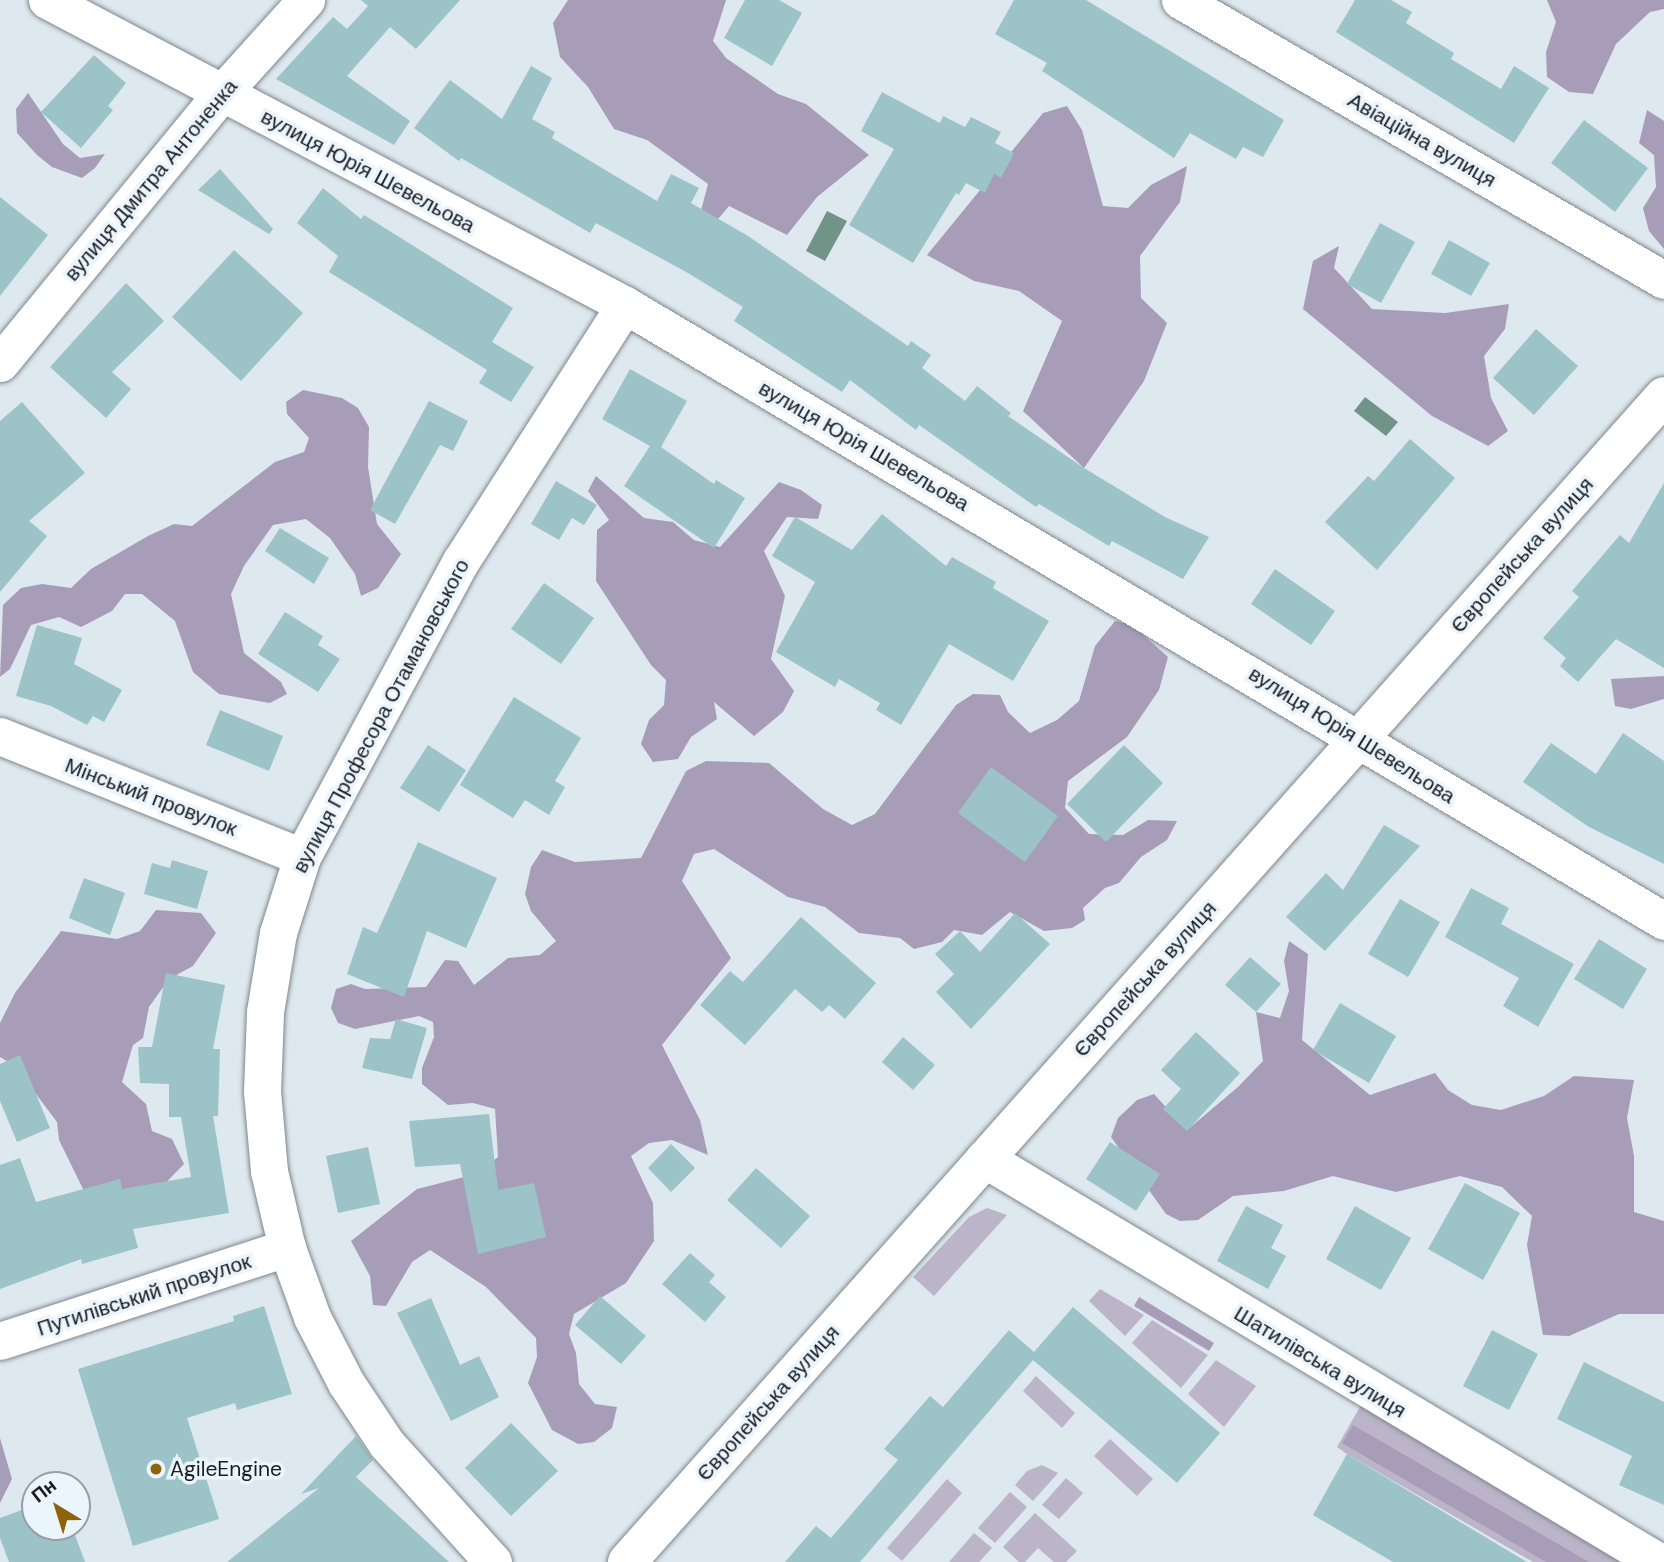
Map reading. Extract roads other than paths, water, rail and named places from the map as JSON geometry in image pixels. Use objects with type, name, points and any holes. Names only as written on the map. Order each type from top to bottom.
[{"type":"main road","name":"Європейська вулиця","points":[[626,1562],[1664,396]]},
{"type":"main road","name":"Шатилівська вулиця","points":[[985,1159],[1658,1562]]},
{"type":"street","name":"вулиця Юрія Шевельова","points":[[47,0],[625,305],[1664,921]]},
{"type":"street","name":"вулиця Дмитра Антоненка","points":[[0,363],[221,94],[306,0]]},
{"type":"street","name":"Авіаційна вулиця","points":[[1180,0],[1664,281]]},
{"type":"street","name":"вулиця Професора Отамановського","points":[[493,1562],[386,1443],[346,1383],[312,1317],[287,1248],[269,1171],[262,1091],[264,1038],[278,933],[302,857],[461,561],[625,305]]},
{"type":"street","name":"Мінський провулок","points":[[0,736],[302,857]]},
{"type":"street","name":"Путилівський провулок","points":[[0,1341],[287,1248]]},
{"type":"place","name":"AgileEngine","points":[[156,1469]]}]
